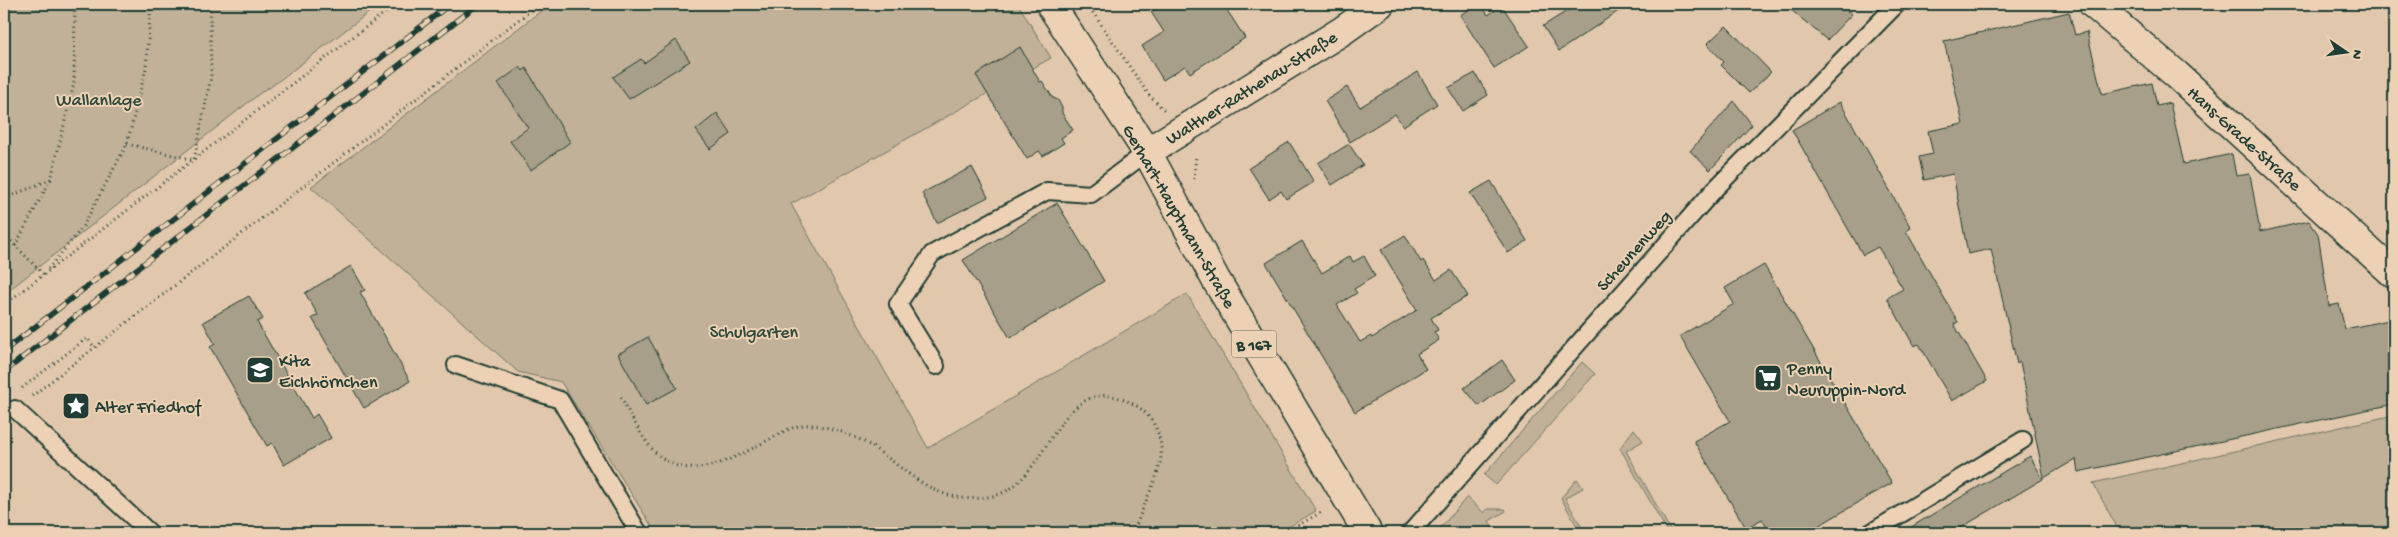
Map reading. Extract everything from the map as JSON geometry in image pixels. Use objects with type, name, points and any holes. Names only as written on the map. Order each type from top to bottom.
[{"type":"street","name":"Gerhart-Hauptmann-Straße","points":[[1050,4],[1147,152],[1216,280],[1368,533]]},
{"type":"street","name":"Walther-Rathenau-Straße","points":[[1147,152],[1342,31],[1380,4]]},
{"type":"street","name":"Hans-Grade-Straße","points":[[2094,4],[2177,75],[2394,274]]},
{"type":"lane","name":"Scheunenweg","points":[[1410,533],[1715,189],[1897,4]]},
{"type":"lane","points":[[936,366],[898,304],[932,254],[1048,191],[1091,194],[1147,152]]},
{"type":"lane","points":[[456,365],[560,400],[639,533]]},
{"type":"lane","points":[[15,401],[150,533]]},
{"type":"lane","points":[[1870,533],[2023,440]]},
{"type":"path","points":[[15,246],[51,178],[74,83],[75,4]]},
{"type":"path","points":[[42,275],[82,228],[127,144],[146,68],[151,4]]},
{"type":"path","points":[[194,160],[211,77],[210,4]]},
{"type":"path","points":[[4,305],[396,4]]},
{"type":"path","points":[[15,401],[95,348],[539,4]]},
{"type":"path","points":[[127,144],[194,160]]},
{"type":"path","points":[[4,199],[51,178]]},
{"type":"path","points":[[4,234],[42,275]]},
{"type":"path","points":[[15,401],[88,338],[95,348]]},
{"type":"path","points":[[621,398],[647,442],[663,458],[685,467],[708,468],[729,461],[803,424],[851,435],[867,444],[924,486],[939,494],[975,498],[992,497],[1009,491],[1024,478],[1060,424],[1080,403],[1094,398],[1110,396],[1127,400],[1142,409],[1153,420],[1159,437],[1161,457],[1134,533]]},
{"type":"path","points":[[1286,533],[1323,511]]},
{"type":"green space","name":"Wallanlage","points":[[4,4],[380,4],[268,89],[268,87],[4,294]]},
{"type":"green space","name":"Schulgarten","points":[[550,4],[1018,4],[1051,58],[791,204],[928,448],[1187,294],[1316,511],[1278,533],[656,533],[561,382],[518,372],[311,187]]},
{"type":"green space","points":[[1582,362],[1595,374],[1496,485],[1484,475]]},
{"type":"green space","points":[[2394,415],[2394,533],[2120,533],[2093,483]]},
{"type":"green space","points":[[1634,429],[1643,441],[1626,451],[1672,533],[1668,533],[1620,448]]},
{"type":"green space","points":[[1577,479],[1583,488],[1565,498],[1585,533],[1581,533],[1561,498]]},
{"type":"green space","points":[[1467,497],[1484,513],[1488,509],[1505,509],[1506,511],[1489,521],[1496,533],[1436,533]]},
{"type":"building","points":[[1165,4],[1223,4],[1245,38],[1190,73],[1185,66],[1163,80],[1142,46],[1164,32],[1151,12]]},
{"type":"building","points":[[1477,4],[1481,4],[1488,15],[1502,6],[1529,46],[1494,68],[1460,15]]},
{"type":"building","points":[[1578,4],[1629,4],[1559,51],[1543,26]]},
{"type":"building","points":[[1784,4],[1838,4],[1852,14],[1827,40]]},
{"type":"building","points":[[2069,12],[2075,35],[2087,32],[2102,94],[2152,83],[2157,106],[2170,103],[2184,164],[2232,154],[2236,176],[2250,174],[2260,232],[2309,221],[2318,234],[2329,306],[2339,304],[2345,329],[2394,319],[2394,404],[2078,472],[2076,459],[2044,478],[2020,362],[2017,364],[1991,249],[1968,254],[1953,174],[1924,180],[1919,157],[1933,154],[1928,131],[1963,124],[1944,41]]},
{"type":"building","points":[[1726,26],[1771,72],[1749,93],[1721,65],[1724,62],[1707,44]]},
{"type":"building","points":[[676,40],[690,61],[629,99],[613,77],[641,59],[644,63]]},
{"type":"building","points":[[1020,47],[1040,82],[1042,81],[1053,98],[1058,100],[1062,113],[1073,130],[1061,138],[1064,143],[1043,156],[1039,151],[1027,159],[976,75]]},
{"type":"building","points":[[520,67],[523,71],[526,68],[570,142],[531,170],[510,141],[528,128],[498,83]]},
{"type":"building","points":[[1418,72],[1437,104],[1403,126],[1395,114],[1350,142],[1325,101],[1347,87],[1360,107]]},
{"type":"building","points":[[1475,73],[1488,95],[1463,111],[1448,88]]},
{"type":"building","points":[[1734,101],[1752,125],[1710,170],[1690,151]]},
{"type":"building","points":[[1840,102],[1911,228],[1906,231],[1958,322],[1954,324],[1987,381],[1952,401],[1919,344],[1914,346],[1887,298],[1903,289],[1878,247],[1863,255],[1792,130]]},
{"type":"building","points":[[717,113],[731,134],[710,149],[696,130]]},
{"type":"building","points":[[1289,142],[1314,182],[1286,199],[1281,191],[1269,199],[1249,168]]},
{"type":"building","points":[[1349,144],[1363,165],[1332,185],[1318,163]]},
{"type":"building","points":[[972,167],[988,197],[937,223],[922,193]]},
{"type":"building","points":[[1491,181],[1527,241],[1508,253],[1470,193]]},
{"type":"building","points":[[1057,203],[1104,281],[1010,338],[963,260]]},
{"type":"building","points":[[1405,235],[1421,262],[1423,260],[1436,280],[1451,270],[1468,296],[1431,318],[1438,330],[1434,332],[1439,340],[1417,354],[1426,369],[1355,412],[1266,263],[1302,241],[1322,273],[1350,256],[1353,262],[1364,256],[1375,276],[1354,289],[1357,293],[1337,305],[1360,342],[1371,336],[1372,338],[1417,310],[1381,250]]},
{"type":"building","name":"Penny Neuruppin-Nord","points":[[1764,265],[1892,483],[1806,533],[1770,533],[1762,519],[1746,528],[1694,441],[1730,421],[1680,336],[1734,304],[1725,288]]},
{"type":"building","points":[[351,266],[365,290],[360,292],[410,381],[364,408],[312,318],[318,315],[305,293]]},
{"type":"building","points":[[249,296],[263,319],[257,322],[312,418],[317,414],[331,438],[284,465],[272,443],[267,446],[210,347],[215,344],[203,322]]},
{"type":"building","points":[[648,337],[677,388],[646,405],[618,354]]},
{"type":"building","points":[[1502,360],[1515,380],[1479,406],[1464,388]]},
{"type":"building","points":[[2030,456],[2043,479],[1952,533],[1901,533]]},
{"type":"railway","points":[[4,351],[450,4]]},
{"type":"railway","points":[[4,372],[478,4]]},
{"type":"place","name":"Kita Eichhörnchen","points":[[260,370]]},
{"type":"place","name":"Penny Neuruppin-Nord","points":[[1768,378]]},
{"type":"place","name":"Alter Friedhof","points":[[76,406]]}]
